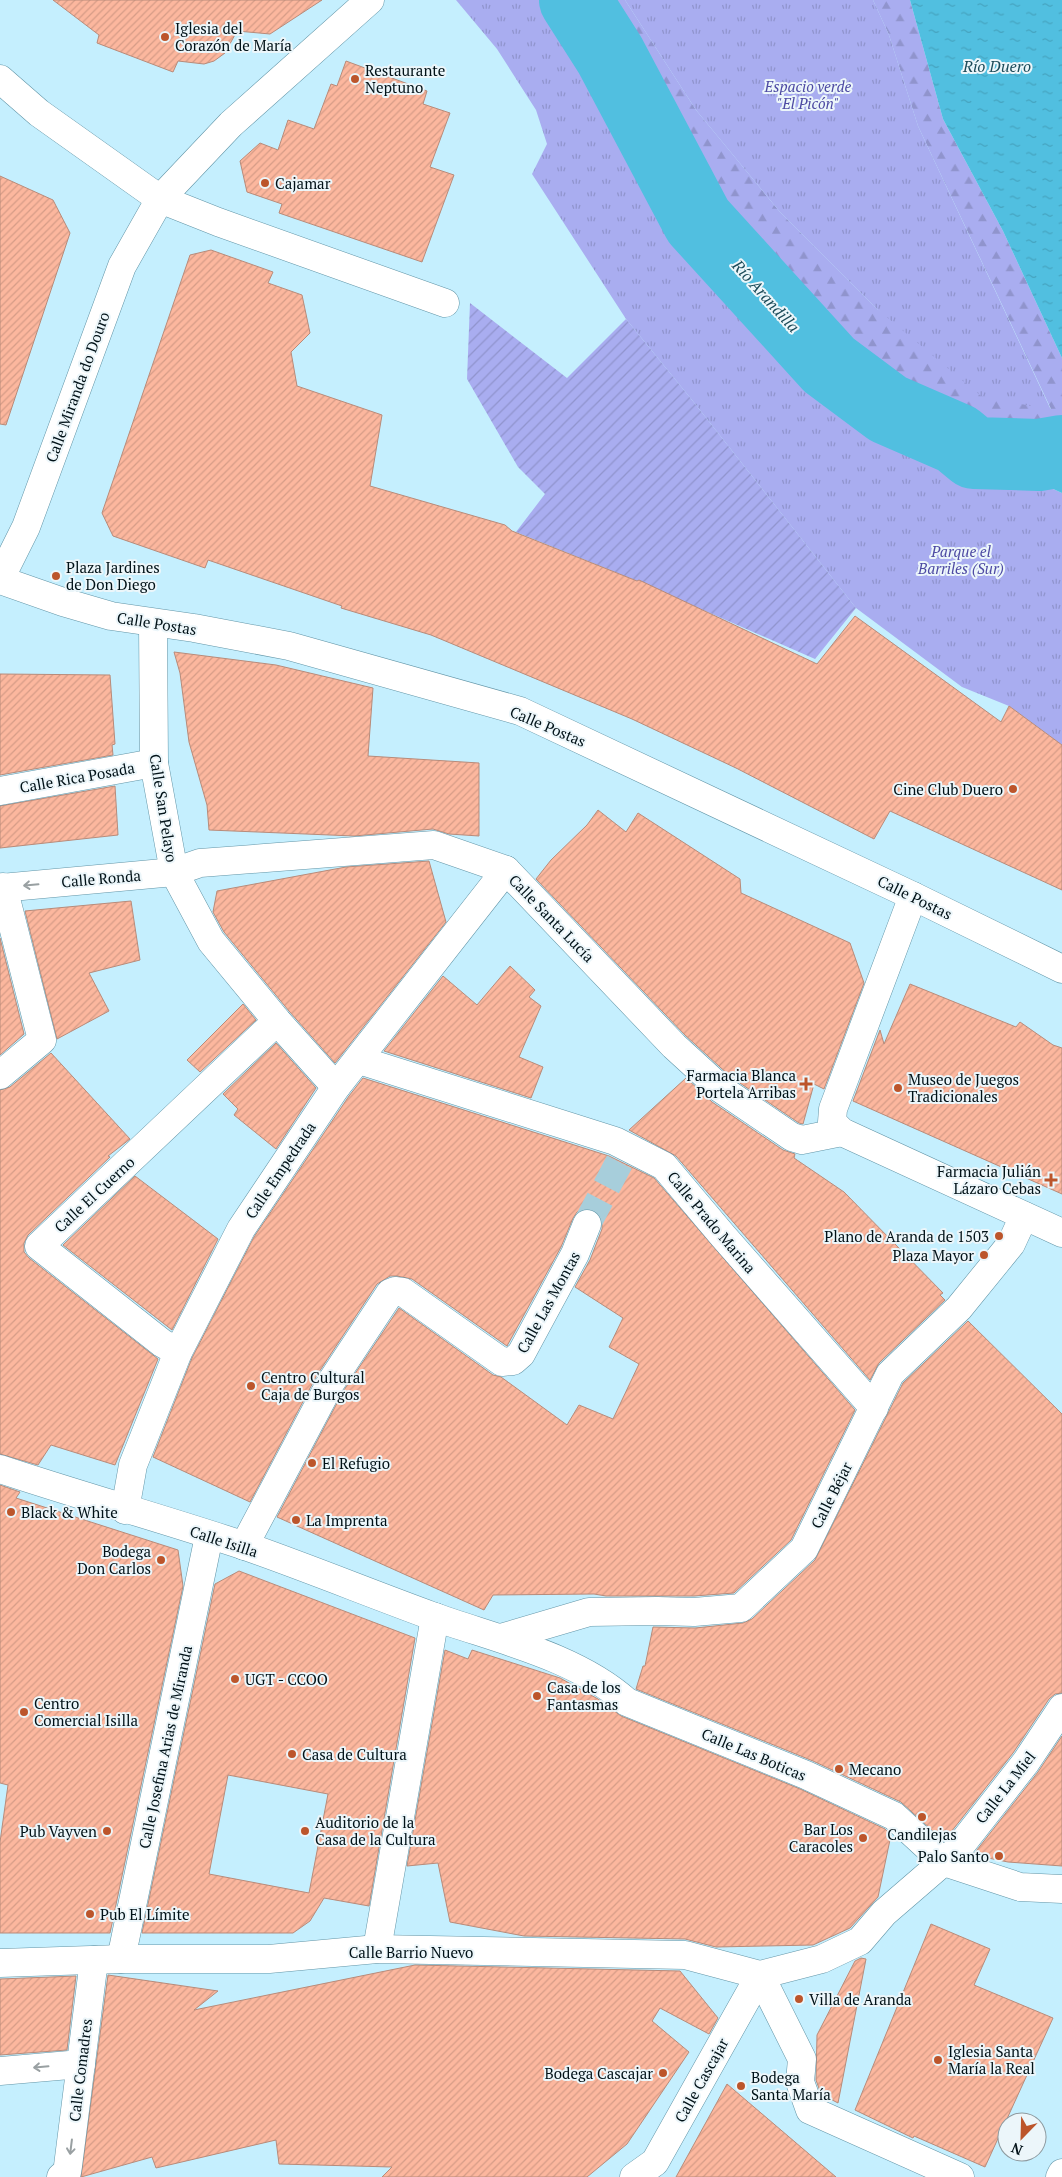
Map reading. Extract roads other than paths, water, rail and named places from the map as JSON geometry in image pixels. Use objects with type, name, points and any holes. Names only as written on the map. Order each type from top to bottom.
[{"type":"street","name":"Calle Miranda do Douro","points":[[0,579],[26,527],[122,266],[160,199],[231,124],[370,0]]},
{"type":"street","points":[[0,79],[39,113],[160,199],[218,222],[445,303]]},
{"type":"street","name":"Calle Postas","points":[[0,579],[64,602],[111,616],[194,628],[289,646],[520,712],[913,896],[1062,969]]},
{"type":"street","name":"Calle San Pelayo","points":[[153,623],[154,763],[174,872],[211,941],[277,1021],[336,1087]]},
{"type":"street","name":"Calle Rica Posada","points":[[0,791],[154,763]]},
{"type":"street","name":"Calle Santa Lucía","points":[[200,863],[434,845],[506,870],[674,1046],[721,1089],[792,1137],[802,1140],[842,1132]]},
{"type":"street","name":"Calle Ronda","points":[[1,887],[174,872],[200,863]]},
{"type":"street","name":"Calle Empedrada","points":[[125,1510],[133,1465],[178,1352],[240,1229],[336,1087],[506,870]]},
{"type":"street","points":[[0,1074],[42,1040],[1,887]]},
{"type":"street","points":[[913,896],[834,1109],[832,1122],[842,1132],[1062,1233]]},
{"type":"street","name":"Calle El Cuerno","points":[[178,1352],[162,1343],[39,1246],[277,1021]]},
{"type":"street","name":"Calle Prado Marina","points":[[359,1060],[664,1166],[874,1408]]},
{"type":"street","name":"Calle Béjar","points":[[501,1638],[589,1612],[694,1612],[741,1608],[804,1549],[890,1374],[959,1308],[1011,1244],[1024,1216]]},
{"type":"street","name":"Calle Las Montas","points":[[244,1546],[331,1382],[390,1293],[395,1291],[403,1292],[502,1362],[513,1361],[521,1354],[576,1254],[587,1224]]},
{"type":"street","name":"Calle Isilla","points":[[0,1469],[244,1546],[440,1619],[501,1638]]},
{"type":"street","name":"Calle Josefina Arias de Miranda","points":[[121,1959],[209,1536]]},
{"type":"street","points":[[377,1949],[440,1619]]},
{"type":"street","name":"Calle Las Boticas","points":[[501,1638],[581,1670],[615,1691],[627,1702],[806,1775],[894,1816],[944,1862]]},
{"type":"street","name":"Calle La Miel","points":[[760,1976],[822,1959],[860,1941],[884,1913],[957,1850],[1026,1762],[1062,1708]]},
{"type":"street","points":[[944,1862],[1020,1887],[1062,1888]]},
{"type":"street","name":"Calle Barrio Nuevo","points":[[0,1963],[121,1959],[269,1959],[377,1949],[685,1955],[760,1976]]},
{"type":"street","name":"Calle Comadres","points":[[61,2177],[67,2172],[68,2166],[94,1960]]},
{"type":"street","points":[[760,1976],[802,2059],[800,2082],[810,2110],[960,2177]]},
{"type":"street","name":"Calle Cascajar","points":[[647,2172],[760,1976]]},
{"type":"street","points":[[0,2071],[81,2064]]},
{"type":"street","points":[[1060,2177],[1062,2173]]},
{"type":"water","name":"Río Duero","points":[[910,0],[1062,0],[1062,358],[1003,231],[943,119]]},
{"type":"water","points":[[988,440],[1062,443],[1062,493],[974,453]]},
{"type":"waterway","name":"Río Arandilla","points":[[575,0],[610,55],[698,221],[829,365],[888,409],[957,439],[974,453],[1039,455],[1062,451]]},
{"type":"tunnel","points":[[587,1224],[621,1159]]},
{"type":"place","name":"Iglesia del Corazón de María","points":[[165,37]]},
{"type":"place","name":"Restaurante Neptuno","points":[[355,79]]},
{"type":"place","name":"Cajamar","points":[[265,183]]},
{"type":"place","name":"Plaza Jardines de Don Diego","points":[[56,576]]},
{"type":"place","name":"Cine Club Duero","points":[[1013,789]]},
{"type":"place","name":"Farmacia Blanca Portela Arribas","points":[[806,1084]]},
{"type":"place","name":"Museo de Juegos Tradicionales","points":[[898,1088]]},
{"type":"place","name":"Farmacia Julián Lázaro Cebas","points":[[1051,1180]]},
{"type":"place","name":"Plano de Aranda de 1503","points":[[999,1236]]},
{"type":"place","name":"Plaza Mayor","points":[[984,1255]]},
{"type":"place","name":"Centro Cultural Caja de Burgos","points":[[251,1386]]},
{"type":"place","name":"El Refugio","points":[[312,1463]]},
{"type":"place","name":"Black & White","points":[[11,1512]]},
{"type":"place","name":"La Imprenta","points":[[296,1520]]},
{"type":"place","name":"Bodega Don Carlos","points":[[161,1560]]},
{"type":"place","name":"UGT - CCOO","points":[[235,1679]]},
{"type":"place","name":"Casa de los Fantasmas","points":[[537,1696]]},
{"type":"place","name":"Centro Comercial Isilla","points":[[24,1712]]},
{"type":"place","name":"Casa de Cultura","points":[[292,1754]]},
{"type":"place","name":"Mecano","points":[[839,1769]]},
{"type":"place","name":"Candilejas","points":[[922,1817]]},
{"type":"place","name":"Pub Vayven","points":[[107,1831]]},
{"type":"place","name":"Auditorio de la Casa de la Cultura","points":[[305,1831]]},
{"type":"place","name":"Bar Los Caracoles","points":[[863,1838]]},
{"type":"place","name":"Palo Santo","points":[[999,1856]]},
{"type":"place","name":"Pub El Límite","points":[[90,1914]]},
{"type":"place","name":"Villa de Aranda","points":[[799,1999]]},
{"type":"place","name":"Iglesia Santa María la Real","points":[[938,2060]]},
{"type":"place","name":"Bodega Cascajar","points":[[663,2073]]},
{"type":"place","name":"Bodega Santa María","points":[[741,2086]]},
{"type":"park label","name":"Espacio verde \"El Picón\"","points":[[808,94]]},
{"type":"park label","name":"Parque el Barriles (Sur)","points":[[961,560]]}]
